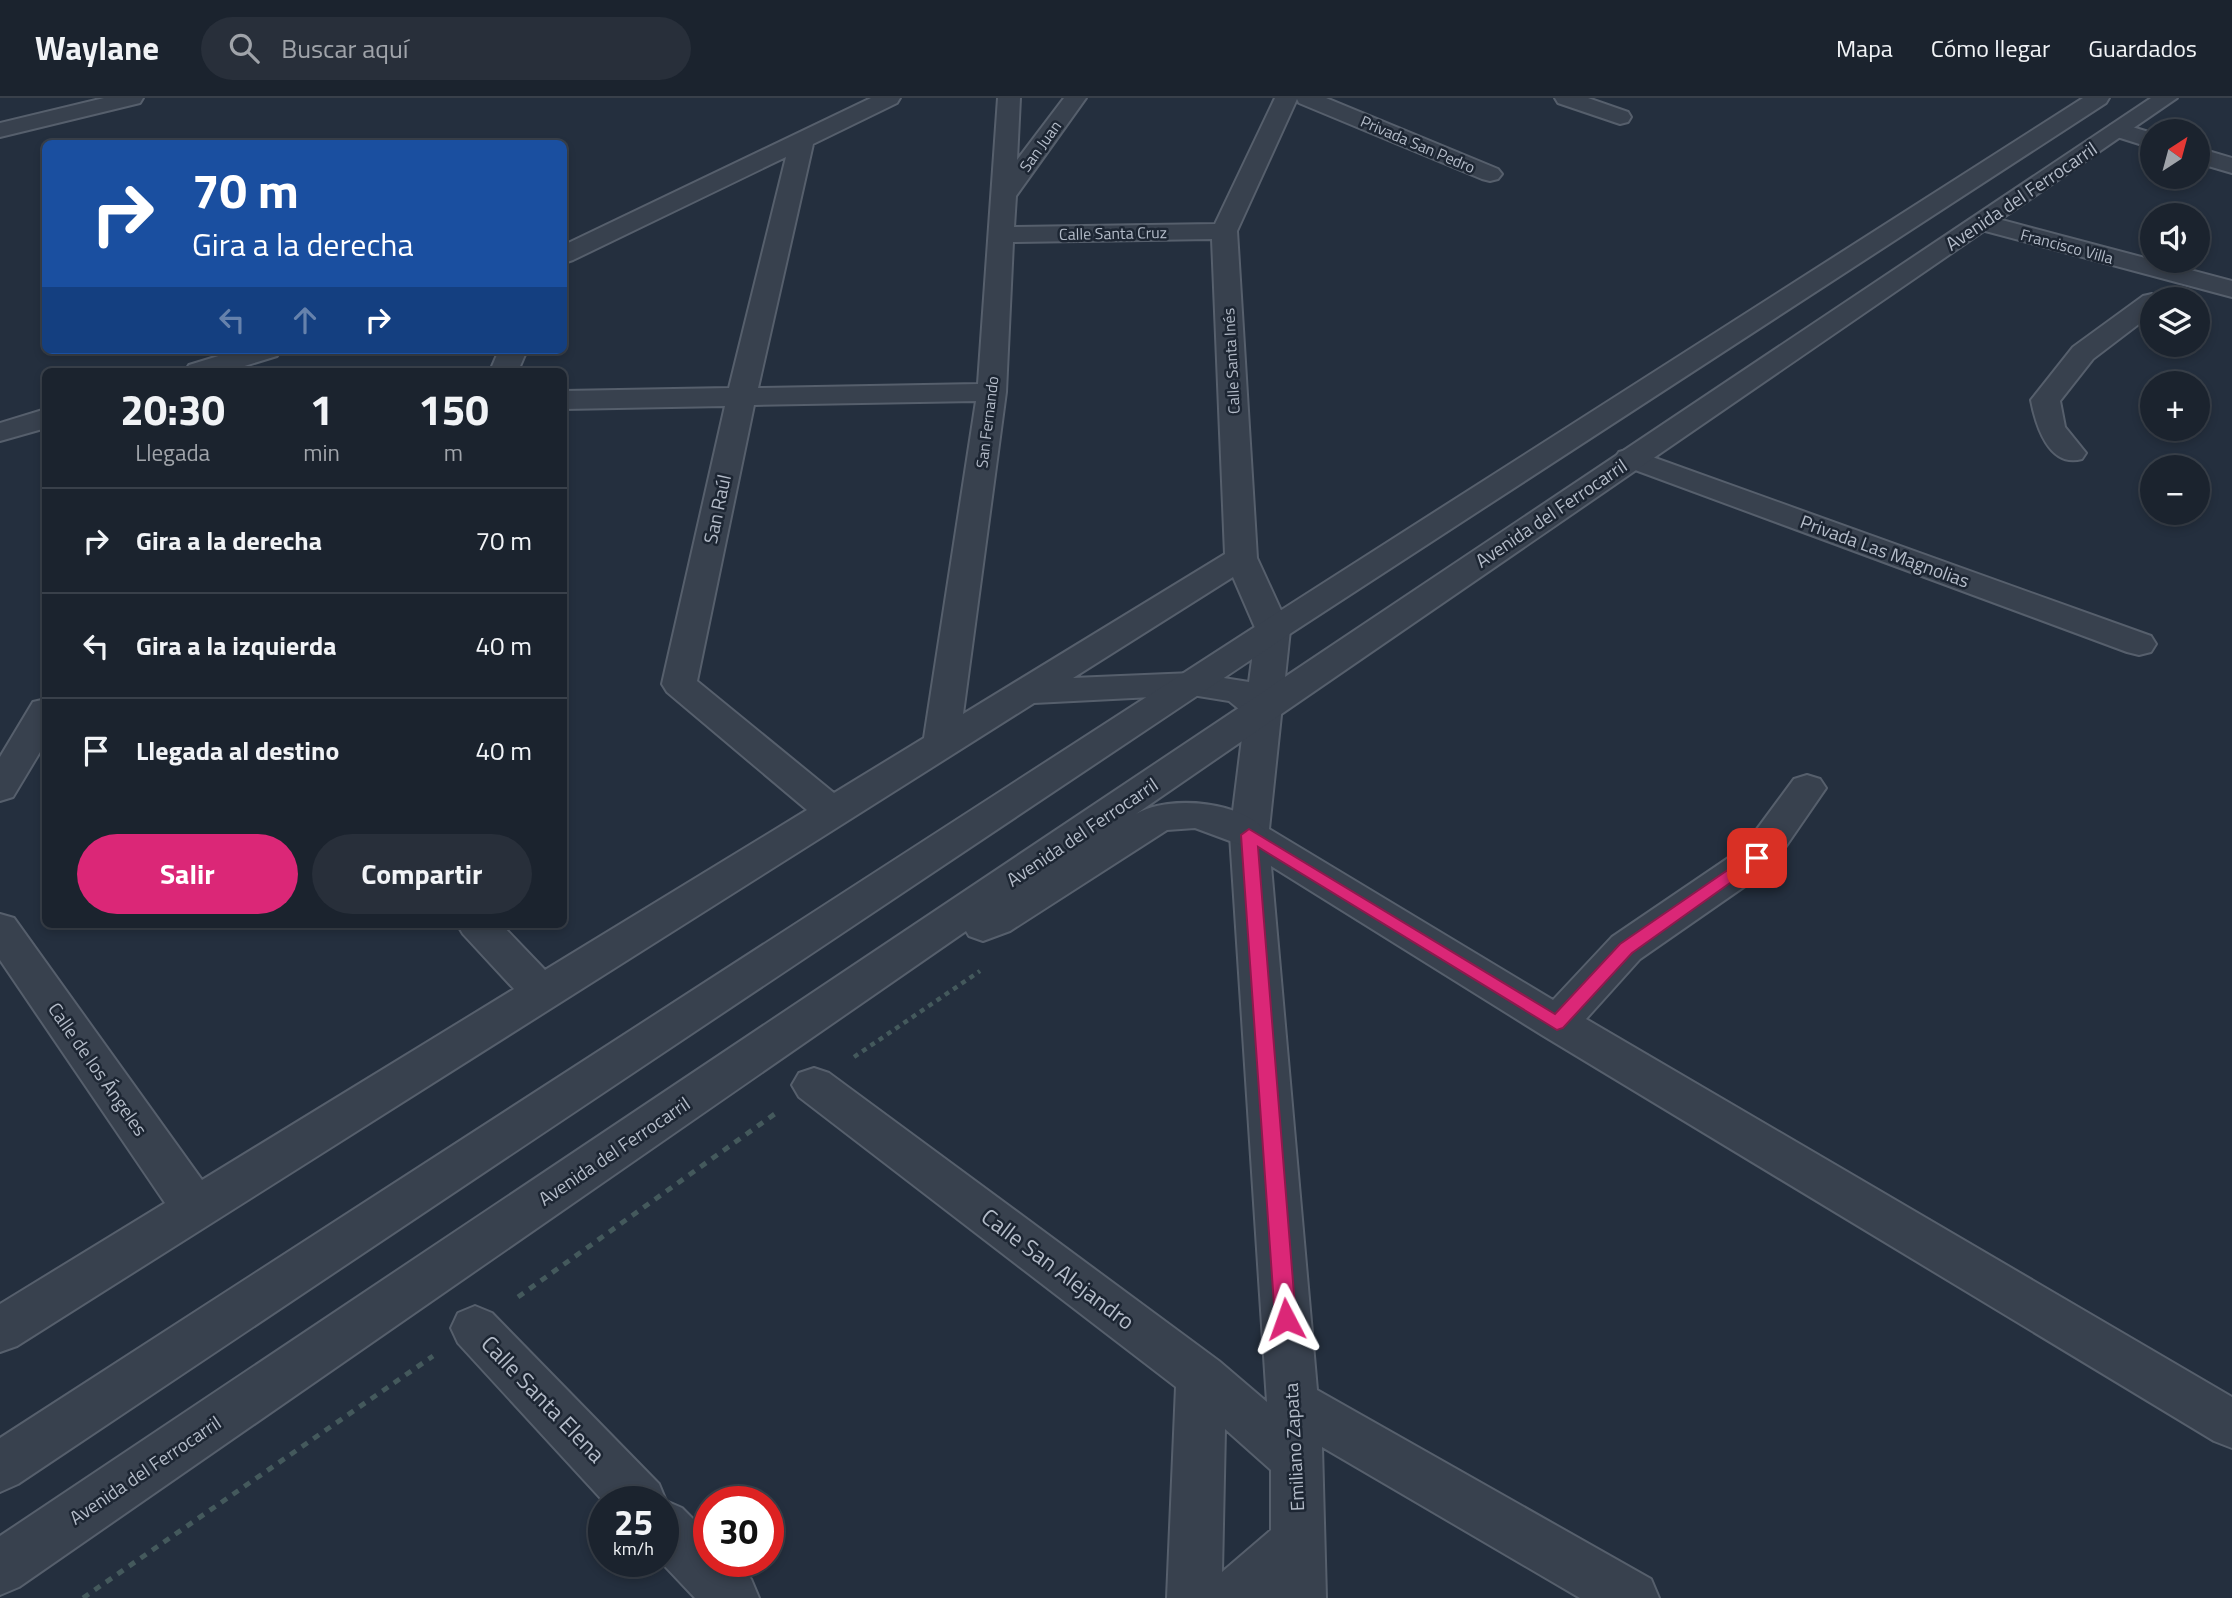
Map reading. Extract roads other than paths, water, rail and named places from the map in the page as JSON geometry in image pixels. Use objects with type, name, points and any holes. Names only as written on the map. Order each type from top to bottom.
[{"type":"street","points":[[0,130],[132,98]]},
{"type":"street","points":[[567,254],[889,98]]},
{"type":"street","name":"San Fernando","points":[[941,744],[992,392],[1009,98]]},
{"type":"street","name":"San Juan","points":[[1004,195],[1075,98]]},
{"type":"street","name":"Calle Santa Inés","points":[[1273,631],[1241,558],[1224,230],[1286,98]]},
{"type":"street","name":"Privada San Pedro","points":[[1307,98],[1490,174]]},
{"type":"street","points":[[1566,98],[1620,117]]},
{"type":"street","name":"Avenida del Ferrocarril","points":[[0,1467],[1273,631],[2098,98]]},
{"type":"street","name":"Avenida del Ferrocarril","points":[[0,1568],[1630,458],[1983,223],[2136,135],[2166,98]]},
{"type":"street","name":"San Raúl","points":[[802,140],[741,399],[679,684],[833,812]]},
{"type":"street","points":[[2210,159],[2232,166]]},
{"type":"street","name":"Francisco Villa","points":[[1983,223],[2232,289]]},
{"type":"street","name":"Calle Santa Cruz","points":[[1001,236],[1224,230]]},
{"type":"street","points":[[2172,287],[2183,278]]},
{"type":"street","points":[[2071,453],[2050,428],[2045,400],[2083,353],[2140,311]]},
{"type":"street","points":[[212,368],[255,358]]},
{"type":"street","points":[[567,400],[741,399],[992,392]]},
{"type":"street","points":[[0,432],[42,419]]},
{"type":"street","name":"Privada Las Magnolias","points":[[1630,458],[2139,645]]},
{"type":"street","points":[[0,1330],[1241,558]]},
{"type":"street","name":"Emiliano Zapata","points":[[1273,631],[1249,835],[1297,1459],[1299,1598]]},
{"type":"street","points":[[1025,692],[1192,684],[1239,691],[1263,710]]},
{"type":"street","points":[[0,788],[42,717]]},
{"type":"street","points":[[1557,1023],[1626,948],[1757,858],[1807,788]]},
{"type":"street","points":[[898,956],[996,921],[1159,817],[1195,815],[1221,821],[1249,835],[1557,1023],[2232,1424]]},
{"type":"street","points":[[481,928],[542,993]]},
{"type":"street","name":"Calle de los Ángeles","points":[[0,929],[195,1208]]},
{"type":"street","name":"Calle San Alejandro","points":[[814,1085],[1201,1377],[1297,1459]]},
{"type":"street","name":"Calle Santa Elena","points":[[475,1328],[625,1486]]},
{"type":"street","points":[[1194,1598],[1201,1377]]},
{"type":"street","points":[[1292,1403],[1632,1598]]},
{"type":"street","points":[[679,1542],[732,1598]]},
{"type":"street","points":[[1233,1598],[1298,1542]]}]
